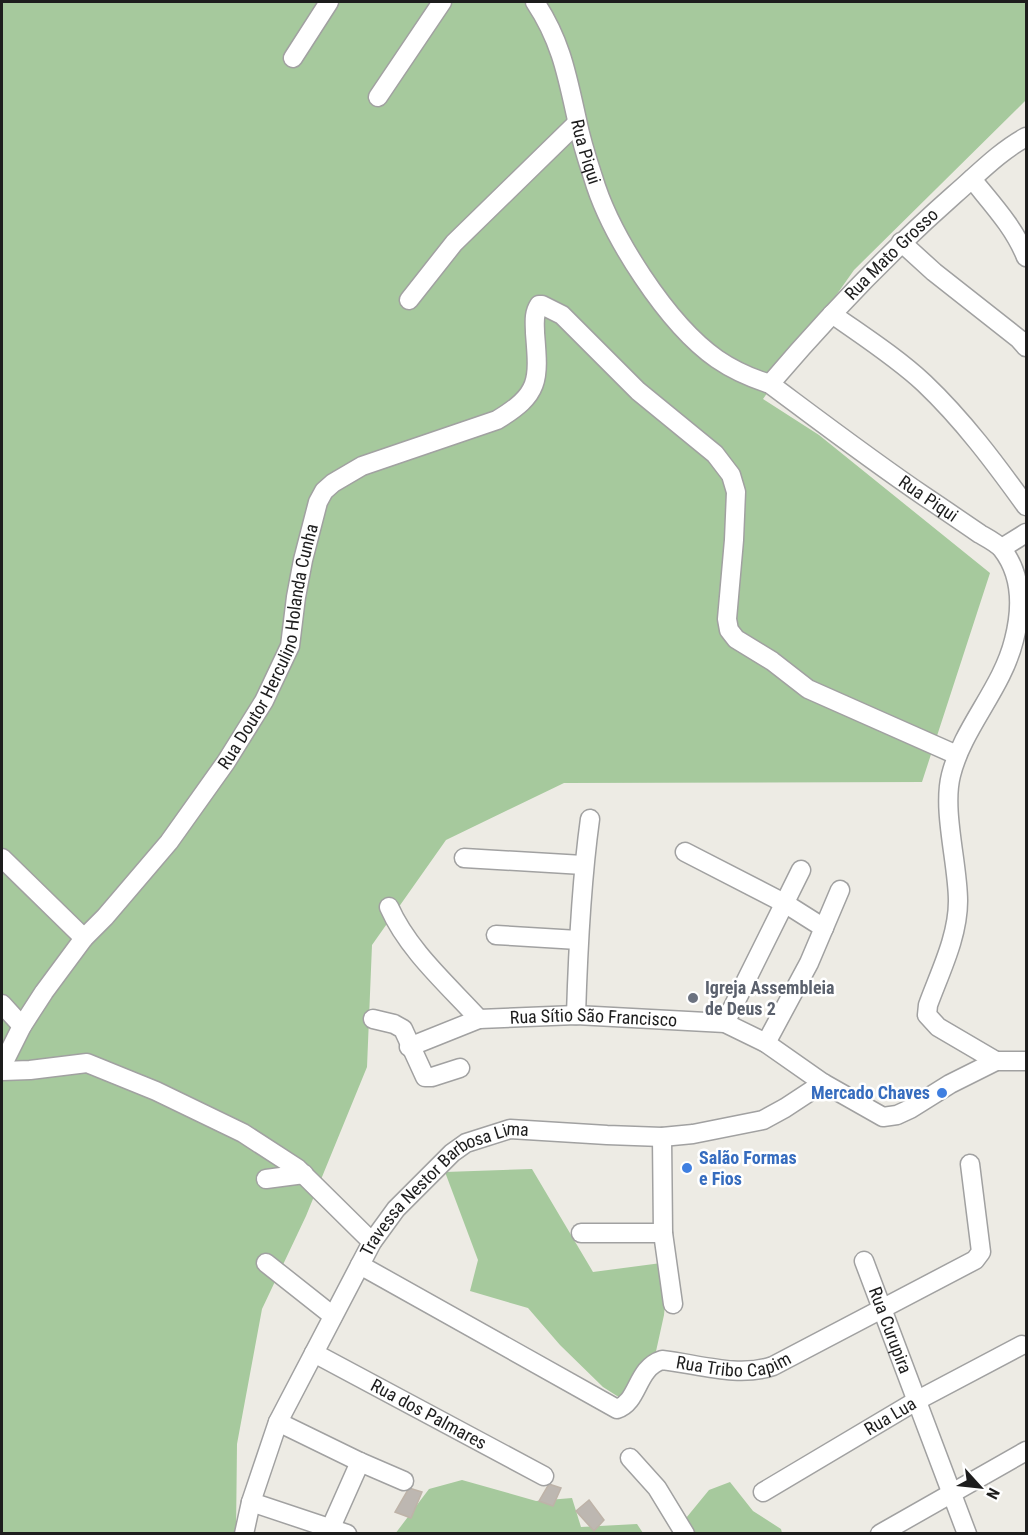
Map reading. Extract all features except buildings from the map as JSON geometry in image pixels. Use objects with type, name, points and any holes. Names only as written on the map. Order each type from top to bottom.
[{"type":"street","points":[[293,58],[329,2]]},
{"type":"street","points":[[378,97],[442,2]]},
{"type":"street","name":"Rua Piqui","points":[[535,2],[549,24],[564,62],[577,123],[594,181],[610,222],[653,292],[693,339],[716,358],[750,378],[770,384],[868,458],[1002,548],[1015,573],[1023,595],[1014,640],[1007,661],[957,755],[950,777],[949,795],[958,899],[957,915],[954,932],[928,1005],[927,1015],[938,1027],[996,1061]]},
{"type":"street","points":[[408,300],[454,243],[577,123]]},
{"type":"street","name":"Rua Mato Grosso","points":[[770,384],[858,285],[902,242],[1006,149],[1026,137]]},
{"type":"street","points":[[972,179],[1015,233],[1026,257]]},
{"type":"street","points":[[902,242],[929,268],[1026,347]]},
{"type":"street","name":"Rua Doutor Herculino Holanda Cunha","points":[[2,1066],[22,1026],[44,992],[84,938],[105,917],[169,842],[226,762],[264,701],[290,646],[303,560],[318,502],[324,491],[362,466],[497,420],[517,408],[535,386],[537,357],[535,324],[538,305],[562,315],[638,391],[715,454],[731,474],[736,492],[727,619],[729,630],[736,639],[772,661],[808,688],[957,755]]},
{"type":"street","points":[[832,314],[894,358],[924,384],[965,428],[1026,506]]},
{"type":"street","points":[[1002,548],[1026,533]]},
{"type":"street","points":[[576,1015],[578,940],[590,819]]},
{"type":"street","points":[[685,852],[786,904],[824,928]]},
{"type":"street","points":[[2,858],[84,938]]},
{"type":"street","points":[[464,858],[584,865]]},
{"type":"street","points":[[725,1023],[801,870]]},
{"type":"street","points":[[766,1043],[797,987],[840,890]]},
{"type":"street","points":[[389,907],[396,924],[407,939],[479,1018]]},
{"type":"street","points":[[496,935],[578,940]]},
{"type":"street","points":[[2,1004],[22,1026]]},
{"type":"street","name":"Rua Sítio São Francisco","points":[[409,1047],[479,1018],[576,1015],[725,1023],[766,1043],[823,1083],[883,1117],[897,1115],[910,1109],[950,1084],[996,1061]]},
{"type":"street","points":[[373,1019],[400,1026],[426,1077],[460,1068]]},
{"type":"street","points":[[996,1061],[1026,1061]]},
{"type":"street","points":[[2,1071],[87,1063],[156,1091],[243,1133],[304,1174],[372,1242]]},
{"type":"street","name":"Travessa Nestor Barbosa Lima","points":[[244,1533],[251,1502],[278,1422],[372,1242],[396,1209],[452,1153],[466,1143],[490,1133],[510,1129],[662,1137],[693,1134],[763,1120],[823,1083]]},
{"type":"street","points":[[662,1137],[663,1233],[673,1304]]},
{"type":"street","name":"Rua Tribo Capim","points":[[360,1265],[615,1409],[626,1404],[645,1371],[656,1362],[669,1361],[758,1371],[773,1366],[962,1268],[978,1257],[981,1252],[970,1164]]},
{"type":"street","points":[[266,1179],[304,1174]]},
{"type":"street","points":[[581,1233],[663,1233]]},
{"type":"street","name":"Rua Curupira","points":[[864,1261],[967,1533]]},
{"type":"street","points":[[266,1263],[333,1316]]},
{"type":"street","name":"Rua Lua","points":[[763,1491],[916,1401],[1022,1345]]},
{"type":"street","name":"Rua dos Palmares","points":[[314,1353],[544,1476]]},
{"type":"street","points":[[278,1422],[404,1481]]},
{"type":"street","points":[[880,1533],[1026,1451]]},
{"type":"street","points":[[630,1458],[657,1488],[685,1533]]},
{"type":"street","points":[[251,1502],[335,1532],[360,1462]]},
{"type":"green space","points":[[2,2],[1026,2],[1026,100],[854,270],[763,399],[819,435],[990,573],[922,782],[564,783],[446,840],[372,945],[367,1067],[306,1216],[262,1309],[237,1444],[236,1533],[2,1534]]},
{"type":"green space","points":[[532,1169],[593,1272],[669,1262],[664,1315],[653,1365],[628,1403],[603,1387],[560,1345],[528,1308],[470,1291],[478,1260],[445,1172]]},
{"type":"green space","points":[[462,1480],[536,1501],[572,1498],[581,1527],[637,1524],[643,1533],[395,1534],[429,1489]]},
{"type":"green space","points":[[730,1482],[753,1511],[781,1529],[782,1533],[673,1534],[709,1490]]},
{"type":"place","name":"Igreja Assembleia de Deus 2","points":[[693,998]]},
{"type":"place","name":"Mercado Chaves","points":[[942,1093]]},
{"type":"place","name":"Salão Formas e Fios","points":[[687,1168]]}]
